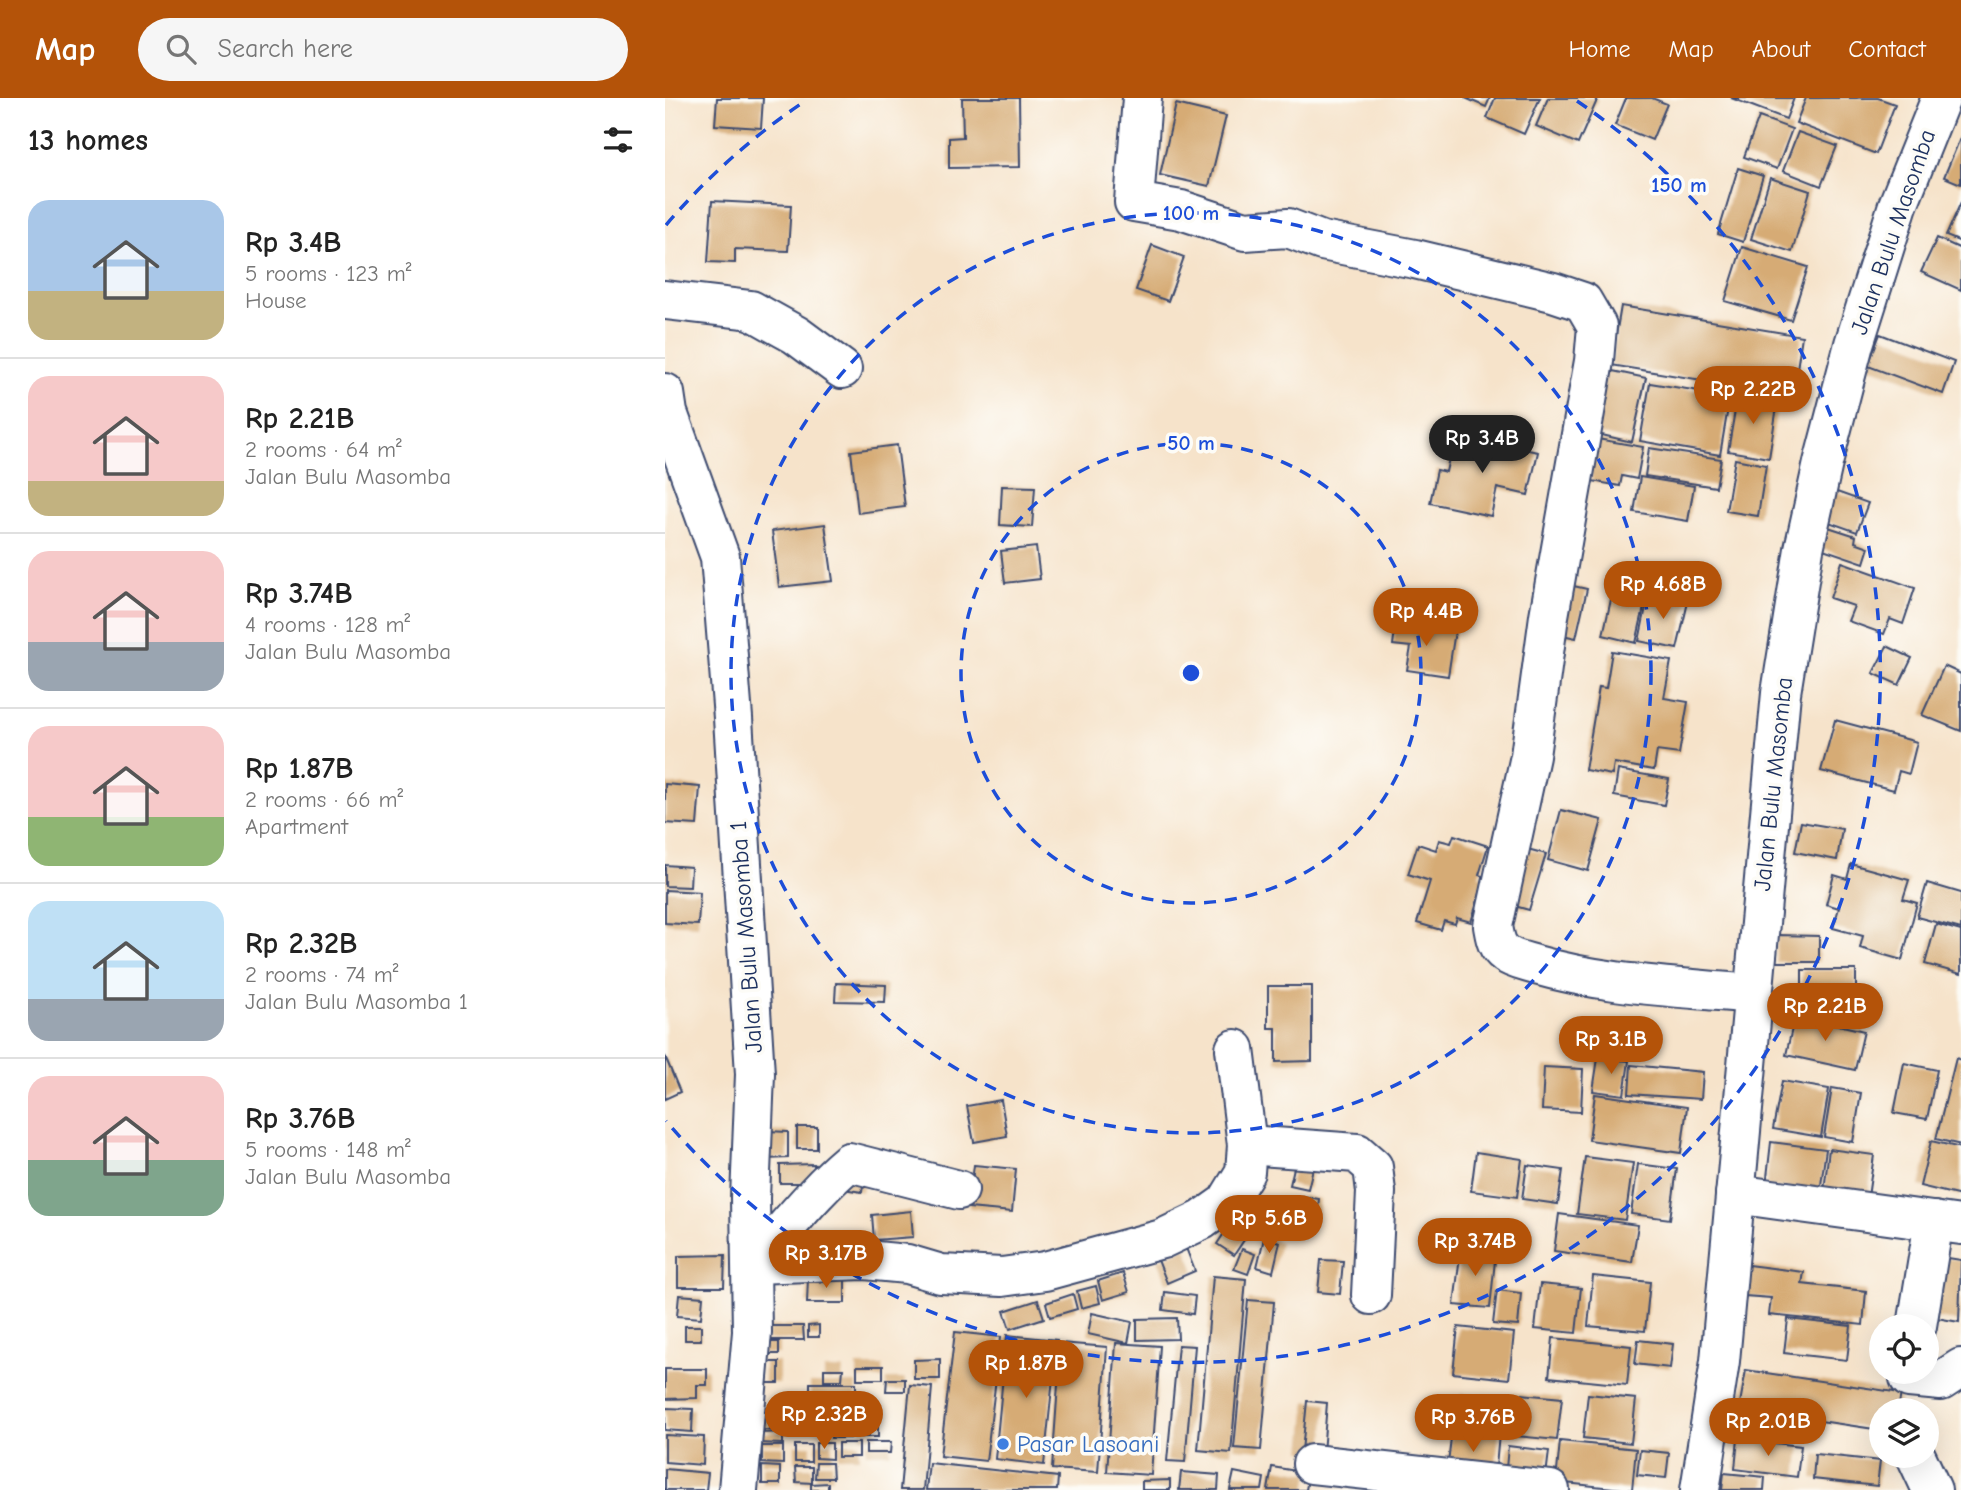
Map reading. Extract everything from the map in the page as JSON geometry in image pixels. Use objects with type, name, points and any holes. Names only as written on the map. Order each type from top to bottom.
[{"type":"street","points":[[1142,98],[1134,202],[1181,211],[1245,231],[1288,228],[1321,241],[1415,259],[1553,292],[1583,302],[1590,310],[1597,326],[1594,361],[1549,616],[1530,755],[1495,915],[1495,938],[1499,949],[1509,957],[1546,968],[1605,979],[1752,994]]},
{"type":"street","name":"Jalan Bulu Masomba","points":[[1700,1490],[1720,1361],[1781,693],[1807,537],[1854,344],[1899,205],[1941,98]]},
{"type":"street","points":[[665,300],[751,310],[796,335],[842,369]]},
{"type":"street","name":"Jalan Bulu Masomba 1","points":[[665,393],[668,413],[720,557],[755,1074],[750,1198],[752,1332],[738,1490]]},
{"type":"street","points":[[753,1264],[838,1258],[892,1261],[941,1274],[1002,1277],[1045,1271],[1123,1251],[1202,1220],[1226,1203],[1236,1192],[1244,1172],[1247,1144],[1235,1049]]},
{"type":"street","points":[[1247,1144],[1357,1153],[1373,1167],[1376,1192],[1371,1295]]},
{"type":"street","points":[[753,1264],[807,1206],[825,1182],[849,1162],[959,1190]]},
{"type":"street","points":[[1735,1194],[1947,1223],[1920,1314]]},
{"type":"street","points":[[1907,1387],[1941,1381],[1961,1368]]},
{"type":"street","points":[[1312,1464],[1438,1480],[1550,1490]]},
{"type":"street","points":[[1921,1468],[1931,1490]]},
{"type":"building","points":[[717,98],[763,98],[761,128],[715,125]]},
{"type":"building","points":[[962,98],[1019,98],[1020,167],[949,168],[949,138],[963,137]]},
{"type":"building","points":[[1465,98],[1490,98],[1486,107]]},
{"type":"building","points":[[1495,98],[1540,98],[1524,134],[1487,118]]},
{"type":"building","points":[[1548,98],[1598,98],[1578,144],[1536,126]]},
{"type":"building","points":[[1626,98],[1652,98],[1667,104],[1652,140],[1615,125]]},
{"type":"building","points":[[1731,98],[1794,98],[1786,119]]},
{"type":"building","points":[[1806,98],[1878,98],[1895,104],[1876,154],[1796,123]]},
{"type":"building","points":[[1176,104],[1226,116],[1209,186],[1160,175]]},
{"type":"building","points":[[1759,117],[1792,129],[1777,169],[1744,157]]},
{"type":"building","points":[[1798,132],[1837,146],[1821,186],[1783,171]]},
{"type":"building","points":[[1961,136],[1961,184],[1944,177]]},
{"type":"building","points":[[1738,168],[1763,176],[1743,242],[1718,234]]},
{"type":"building","points":[[1770,178],[1810,191],[1792,252],[1751,239]]},
{"type":"building","points":[[712,201],[791,205],[788,251],[735,249],[735,263],[708,262]]},
{"type":"building","points":[[1961,202],[1961,242],[1946,236]]},
{"type":"building","points":[[1937,238],[1961,249],[1961,290],[1921,272]]},
{"type":"building","points":[[1152,245],[1184,257],[1168,301],[1136,290]]},
{"type":"building","points":[[1742,247],[1808,267],[1791,320],[1725,301]]},
{"type":"building","points":[[1621,306],[1802,336],[1793,395],[1611,365]]},
{"type":"building","points":[[1880,334],[1954,362],[1943,394],[1868,366]]},
{"type":"building","points":[[1603,369],[1646,378],[1632,442],[1589,432]]},
{"type":"building","points":[[1650,383],[1730,396],[1720,455],[1640,441]]},
{"type":"building","points":[[1738,393],[1778,400],[1769,458],[1728,451]]},
{"type":"building","points":[[1454,435],[1538,452],[1528,495],[1497,488],[1491,516],[1430,503],[1437,470],[1446,472]]},
{"type":"building","points":[[1586,437],[1643,447],[1637,479],[1622,476],[1620,486],[1592,481]]},
{"type":"building","points":[[897,445],[905,507],[858,513],[851,451]]},
{"type":"building","points":[[1649,448],[1721,459],[1716,487],[1645,476]]},
{"type":"building","points":[[1735,459],[1766,465],[1758,516],[1726,511]]},
{"type":"building","points":[[1640,477],[1694,486],[1688,521],[1634,512]]},
{"type":"building","points":[[1002,486],[1035,487],[1032,527],[1000,525]]},
{"type":"building","points":[[1834,491],[1868,503],[1857,532],[1823,520]]},
{"type":"building","points":[[825,524],[833,581],[779,587],[772,531]]},
{"type":"building","points":[[1825,526],[1856,536],[1855,542],[1869,547],[1864,563],[1820,548],[1828,536],[1822,534]]},
{"type":"building","points":[[1036,547],[1040,579],[1005,583],[1001,551]]},
{"type":"building","points":[[1842,562],[1915,588],[1903,624],[1890,619],[1884,634],[1848,621],[1854,606],[1830,598]]},
{"type":"building","points":[[1615,582],[1648,589],[1636,643],[1603,635]]},
{"type":"building","points":[[1560,583],[1587,589],[1576,638],[1549,632]]},
{"type":"building","points":[[1649,593],[1688,602],[1677,649],[1639,641]]},
{"type":"building","points":[[1396,622],[1455,631],[1448,676],[1407,670],[1411,647],[1393,645]]},
{"type":"building","points":[[1887,646],[1912,658],[1899,685],[1873,673]]},
{"type":"building","points":[[1612,651],[1671,661],[1664,698],[1688,702],[1679,754],[1657,751],[1654,770],[1614,763],[1612,775],[1585,770],[1599,687],[1606,688]]},
{"type":"building","points":[[1944,666],[1961,674],[1961,731],[1922,715]]},
{"type":"building","points":[[1835,720],[1917,742],[1909,774],[1899,771],[1894,790],[1821,771]]},
{"type":"building","points":[[1618,770],[1669,779],[1664,805],[1614,796]]},
{"type":"building","points":[[665,784],[700,787],[697,825],[665,823]]},
{"type":"building","points":[[1561,810],[1602,820],[1588,871],[1548,860]]},
{"type":"building","points":[[1801,822],[1842,829],[1837,860],[1795,852]]},
{"type":"building","points":[[1454,835],[1488,846],[1479,875],[1485,877],[1471,922],[1457,918],[1455,924],[1444,921],[1441,930],[1417,923],[1430,881],[1408,874],[1418,844],[1436,850],[1439,840],[1451,843]]},
{"type":"building","points":[[1520,847],[1546,854],[1529,910],[1504,903]]},
{"type":"building","points":[[1851,864],[1909,880],[1903,899],[1917,903],[1902,960],[1860,948],[1863,936],[1833,928],[1839,908],[1826,904],[1834,875],[1847,879]]},
{"type":"building","points":[[665,865],[691,867],[690,887],[665,886]]},
{"type":"building","points":[[1927,883],[1961,893],[1961,929],[1917,917]]},
{"type":"building","points":[[665,890],[700,892],[698,925],[665,923]]},
{"type":"building","points":[[1936,924],[1961,931],[1961,974],[1925,964]]},
{"type":"building","points":[[1777,935],[1819,936],[1819,962],[1776,962]]},
{"type":"building","points":[[1802,970],[1856,970],[1856,1003],[1802,1003]]},
{"type":"building","points":[[836,983],[886,985],[885,1002],[835,1001]]},
{"type":"building","points":[[1268,986],[1312,986],[1312,1061],[1276,1062],[1276,1028],[1268,1028]]},
{"type":"building","points":[[1795,1015],[1864,1031],[1855,1070],[1786,1055]]},
{"type":"building","points":[[665,1056],[680,1092],[665,1099]]},
{"type":"building","points":[[1598,1058],[1629,1061],[1624,1095],[1593,1091]]},
{"type":"building","points":[[1956,1058],[1961,1060],[1961,1145],[1936,1139]]},
{"type":"building","points":[[1904,1063],[1937,1070],[1927,1119],[1894,1113]]},
{"type":"building","points":[[1631,1065],[1703,1072],[1701,1099],[1629,1094]]},
{"type":"building","points":[[1544,1067],[1583,1069],[1581,1112],[1542,1110]]},
{"type":"building","points":[[1782,1081],[1829,1089],[1821,1137],[1773,1129]]},
{"type":"building","points":[[1832,1088],[1861,1093],[1853,1142],[1824,1137]]},
{"type":"building","points":[[1595,1094],[1687,1107],[1681,1153],[1589,1140]]},
{"type":"building","points":[[1001,1100],[1007,1136],[974,1142],[967,1106]]},
{"type":"building","points":[[797,1127],[817,1127],[817,1149],[797,1149]]},
{"type":"building","points":[[767,1131],[788,1132],[788,1158],[766,1159]]},
{"type":"building","points":[[1931,1141],[1961,1148],[1961,1196],[1920,1186]]},
{"type":"building","points":[[1771,1142],[1826,1149],[1820,1192],[1766,1186]]},
{"type":"building","points":[[1829,1149],[1874,1155],[1868,1197],[1824,1191]]},
{"type":"building","points":[[1476,1152],[1522,1159],[1517,1197],[1471,1191]]},
{"type":"building","points":[[1585,1157],[1633,1163],[1625,1220],[1577,1214]]},
{"type":"building","points":[[1296,1159],[1314,1164],[1308,1189],[1290,1185]]},
{"type":"building","points":[[814,1164],[814,1183],[780,1183],[780,1165]]},
{"type":"building","points":[[1638,1164],[1677,1169],[1670,1219],[1631,1214]]},
{"type":"building","points":[[974,1165],[1016,1169],[1012,1212],[969,1208]]},
{"type":"building","points":[[1527,1165],[1563,1170],[1558,1204],[1522,1199]]},
{"type":"building","points":[[845,1176],[864,1180],[862,1192],[843,1189]]},
{"type":"building","points":[[1302,1196],[1319,1199],[1317,1215],[1300,1213]]},
{"type":"building","points":[[911,1211],[913,1237],[874,1240],[872,1215]]},
{"type":"building","points":[[1559,1214],[1638,1225],[1632,1262],[1554,1251]]},
{"type":"building","points":[[1266,1215],[1283,1220],[1278,1236],[1261,1231]]},
{"type":"building","points":[[1233,1220],[1250,1231],[1234,1255],[1217,1244]]},
{"type":"building","points":[[1264,1238],[1280,1242],[1273,1272],[1257,1267]]},
{"type":"building","points":[[1461,1247],[1496,1251],[1490,1308],[1454,1305]]},
{"type":"building","points":[[1186,1248],[1195,1271],[1167,1283],[1158,1260]]},
{"type":"building","points":[[1242,1249],[1255,1254],[1248,1274],[1234,1269]]},
{"type":"building","points":[[725,1255],[724,1287],[678,1287],[678,1256]]},
{"type":"building","points":[[1942,1257],[1961,1260],[1959,1322],[1939,1318],[1939,1314],[1932,1314]]},
{"type":"building","points":[[1321,1260],[1343,1261],[1340,1294],[1318,1292]]},
{"type":"building","points":[[1748,1265],[1804,1272],[1802,1284],[1866,1291],[1863,1325],[1769,1315],[1771,1298],[1745,1296]]},
{"type":"building","points":[[1123,1273],[1129,1292],[1103,1300],[1098,1281]]},
{"type":"building","points":[[1213,1276],[1246,1279],[1231,1453],[1198,1450]]},
{"type":"building","points":[[1593,1276],[1650,1282],[1645,1331],[1588,1326]]},
{"type":"building","points":[[845,1277],[845,1303],[807,1303],[808,1278]]},
{"type":"building","points":[[1540,1284],[1581,1288],[1576,1333],[1535,1329]]},
{"type":"building","points":[[1096,1286],[1100,1303],[1081,1308],[1077,1291]]},
{"type":"building","points":[[1497,1290],[1521,1293],[1518,1326],[1493,1324]]},
{"type":"building","points":[[1165,1292],[1195,1296],[1193,1314],[1163,1310]]},
{"type":"building","points":[[1073,1294],[1077,1309],[1050,1317],[1046,1303]]},
{"type":"building","points":[[679,1295],[703,1297],[701,1318],[677,1316]]},
{"type":"building","points":[[1038,1300],[1044,1318],[1010,1329],[1004,1311]]},
{"type":"building","points":[[1248,1300],[1274,1302],[1261,1450],[1234,1448]]},
{"type":"building","points":[[1092,1313],[1132,1322],[1128,1343],[1088,1334]]},
{"type":"building","points":[[1177,1318],[1178,1339],[1137,1340],[1137,1319]]},
{"type":"building","points":[[1788,1319],[1851,1326],[1847,1360],[1784,1353]]},
{"type":"building","points":[[819,1325],[819,1337],[808,1337],[808,1326]]},
{"type":"building","points":[[685,1326],[701,1326],[701,1340],[685,1340]]},
{"type":"building","points":[[767,1326],[803,1326],[804,1340],[767,1340]]},
{"type":"building","points":[[1458,1327],[1514,1333],[1509,1379],[1453,1373]]},
{"type":"building","points":[[955,1332],[1001,1337],[986,1461],[940,1456]]},
{"type":"building","points":[[1007,1335],[1057,1340],[1044,1465],[995,1459]]},
{"type":"building","points":[[1553,1338],[1631,1346],[1627,1385],[1549,1377]]},
{"type":"building","points":[[1638,1340],[1673,1344],[1670,1368],[1635,1364]]},
{"type":"building","points":[[763,1342],[779,1342],[779,1354],[762,1354]]},
{"type":"building","points":[[1061,1343],[1107,1347],[1098,1472],[1052,1469]]},
{"type":"building","points":[[1116,1343],[1160,1346],[1151,1475],[1107,1472]]},
{"type":"building","points":[[1178,1345],[1195,1346],[1185,1462],[1167,1461]]},
{"type":"building","points":[[940,1359],[940,1379],[914,1379],[914,1360]]},
{"type":"building","points":[[764,1362],[779,1362],[779,1383],[764,1383]]},
{"type":"building","points":[[857,1366],[883,1366],[883,1379],[857,1379]]},
{"type":"building","points":[[665,1369],[707,1369],[707,1385],[697,1385],[697,1398],[665,1399]]},
{"type":"building","points":[[824,1369],[843,1369],[842,1380],[824,1380]]},
{"type":"building","points":[[1746,1370],[1901,1393],[1900,1398],[1869,1398],[1869,1428],[1739,1409]]},
{"type":"building","points":[[887,1379],[905,1379],[905,1391],[886,1391]]},
{"type":"building","points":[[810,1383],[856,1383],[856,1397],[810,1397]]},
{"type":"building","points":[[910,1385],[932,1387],[923,1490],[900,1490]]},
{"type":"building","points":[[1511,1393],[1562,1398],[1557,1440],[1506,1435]]},
{"type":"building","points":[[1461,1394],[1491,1397],[1488,1427],[1458,1424]]},
{"type":"building","points":[[1588,1394],[1636,1399],[1631,1443],[1583,1438]]},
{"type":"building","points":[[1307,1401],[1327,1403],[1323,1453],[1302,1451]]},
{"type":"building","points":[[844,1402],[868,1402],[867,1421],[844,1421]]},
{"type":"building","points":[[816,1404],[835,1405],[835,1420],[816,1421]]},
{"type":"building","points":[[665,1408],[693,1409],[692,1432],[665,1430]]},
{"type":"building","points":[[759,1413],[776,1414],[776,1430],[759,1430]]},
{"type":"building","points":[[832,1424],[850,1424],[850,1438],[831,1438]]},
{"type":"building","points":[[862,1424],[878,1424],[878,1437],[861,1437]]},
{"type":"building","points":[[1452,1429],[1499,1434],[1495,1478],[1447,1473]]},
{"type":"building","points":[[783,1432],[783,1444],[760,1443],[760,1433]]},
{"type":"building","points":[[665,1435],[704,1437],[703,1465],[665,1462]]},
{"type":"building","points":[[1738,1439],[1801,1446],[1797,1477],[1735,1469]]},
{"type":"building","points":[[1560,1441],[1636,1449],[1632,1490],[1556,1482]]},
{"type":"building","points":[[866,1442],[891,1442],[890,1453],[866,1453]]},
{"type":"building","points":[[816,1443],[832,1443],[832,1459],[816,1458]]},
{"type":"building","points":[[838,1443],[859,1443],[859,1457],[838,1457]]},
{"type":"building","points":[[795,1445],[811,1445],[811,1462],[795,1462]]},
{"type":"building","points":[[762,1446],[783,1446],[783,1464],[762,1463]]},
{"type":"building","points":[[1508,1446],[1549,1451],[1545,1484],[1505,1480]]},
{"type":"building","points":[[1640,1450],[1669,1453],[1666,1478],[1637,1475]]},
{"type":"building","points":[[1815,1454],[1869,1460],[1869,1468],[1879,1468],[1877,1486],[1813,1479]]},
{"type":"building","points":[[816,1463],[832,1463],[833,1478],[815,1478]]},
{"type":"building","points":[[929,1463],[1058,1477],[1057,1490],[926,1490]]},
{"type":"building","points":[[762,1466],[780,1467],[780,1484],[762,1484]]},
{"type":"building","points":[[795,1467],[812,1467],[812,1483],[796,1482]]},
{"type":"building","points":[[1272,1467],[1309,1473],[1306,1490],[1268,1490]]},
{"type":"building","points":[[665,1469],[708,1473],[706,1490],[665,1490]]},
{"type":"building","points":[[1181,1472],[1219,1475],[1218,1490],[1179,1490]]},
{"type":"building","points":[[1234,1472],[1264,1478],[1262,1490],[1230,1490]]},
{"type":"building","points":[[1724,1473],[1765,1477],[1764,1490],[1722,1490]]},
{"type":"building","points":[[1170,1480],[1170,1490],[1142,1490],[1142,1481]]},
{"type":"building","points":[[828,1483],[828,1490],[811,1490],[811,1484]]},
{"type":"place","name":"Pasar Lasoani","points":[[1003,1444]]}]
